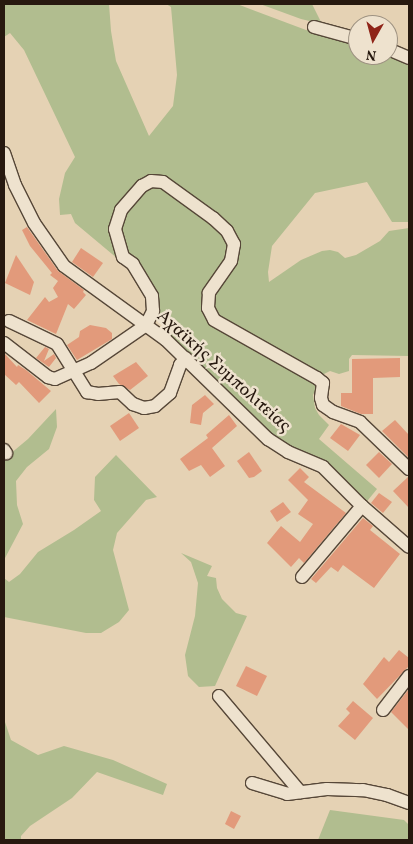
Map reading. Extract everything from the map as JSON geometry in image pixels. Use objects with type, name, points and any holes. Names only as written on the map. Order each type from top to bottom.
[{"type":"street","points":[[314,27],[348,36]]},
{"type":"street","name":"Αχαϊκής Συμπολιτείας","points":[[4,153],[28,211],[60,261],[73,274],[166,339],[268,439],[288,452],[323,467],[362,506],[409,548]]},
{"type":"street","points":[[4,344],[52,379],[73,372],[90,363],[146,325],[153,311],[152,296],[133,264],[123,256],[115,229],[118,216],[130,199],[142,186],[157,180],[167,184],[213,218],[227,231],[234,244],[231,261],[209,293],[208,308],[214,320],[321,380],[323,386],[321,399],[323,405],[333,412],[360,422],[408,466]]},
{"type":"street","points":[[9,320],[57,344],[87,392],[98,394],[120,392],[137,406],[150,408],[170,393],[180,365],[186,358]]},
{"type":"street","points":[[302,577],[362,506]]},
{"type":"street","points":[[383,710],[408,679]]},
{"type":"street","points":[[219,696],[300,792]]},
{"type":"street","points":[[252,783],[281,792],[349,789],[387,795],[409,803]]},
{"type":"green space","points":[[4,4],[109,4],[116,61],[149,136],[173,106],[177,75],[171,7],[166,4],[237,4],[306,30],[348,39],[348,65],[398,65],[398,57],[409,60],[409,222],[392,222],[367,182],[315,193],[272,246],[268,272],[269,282],[301,260],[322,251],[338,252],[345,258],[356,255],[380,241],[389,231],[409,228],[409,356],[352,355],[349,359],[349,371],[339,374],[330,371],[322,375],[231,324],[204,306],[319,383],[313,395],[315,408],[329,425],[319,439],[377,489],[364,505],[283,445],[176,341],[163,326],[156,295],[134,255],[124,264],[75,223],[71,214],[60,215],[59,199],[65,173],[75,157],[24,50],[10,33],[4,37]]},
{"type":"green space","points":[[260,4],[312,4],[322,24],[301,19]]},
{"type":"green space","points":[[56,409],[57,427],[49,449],[27,467],[16,481],[17,505],[23,524],[4,560],[4,459],[28,439]]},
{"type":"green space","points":[[116,455],[157,497],[146,500],[117,533],[113,550],[129,610],[119,622],[101,633],[86,633],[4,617],[4,578],[9,582],[20,574],[38,552],[101,511],[94,500],[95,477]]},
{"type":"green space","points":[[181,553],[212,566],[207,576],[216,578],[217,588],[222,599],[236,613],[247,616],[215,686],[199,687],[188,676],[185,655],[195,616],[198,583],[191,562]]},
{"type":"green space","points":[[4,719],[11,740],[38,755],[64,746],[113,760],[167,784],[163,795],[97,772],[72,798],[30,826],[21,836],[21,840],[4,840]]},
{"type":"green space","points":[[330,810],[404,820],[409,825],[409,840],[318,840]]},
{"type":"building","points":[[27,227],[58,271],[84,290],[83,292],[86,295],[74,309],[68,304],[56,334],[27,320],[45,297],[49,302],[58,297],[53,288],[58,281],[50,275],[52,273],[30,246],[22,230]]},
{"type":"building","points":[[81,248],[103,263],[93,277],[72,262]]},
{"type":"building","points":[[16,255],[34,282],[30,295],[5,283]]},
{"type":"building","points":[[90,325],[106,328],[112,333],[112,339],[77,360],[67,345],[79,337],[80,331]]},
{"type":"building","points":[[45,347],[49,349],[44,361],[54,354],[56,358],[49,367],[36,358]]},
{"type":"building","points":[[4,353],[17,367],[18,365],[26,370],[51,391],[39,403],[19,382],[16,385],[4,374]]},
{"type":"building","points":[[400,358],[400,377],[373,378],[373,414],[361,414],[341,406],[341,393],[352,393],[352,359]]},
{"type":"building","points":[[136,362],[148,376],[130,390],[119,384],[113,376]]},
{"type":"building","points":[[205,395],[214,404],[203,413],[201,425],[190,423],[192,405]]},
{"type":"building","points":[[129,413],[139,428],[120,441],[110,426]]},
{"type":"building","points":[[229,415],[237,426],[212,448],[225,466],[210,477],[201,465],[189,471],[180,459],[208,438],[206,435]]},
{"type":"building","points":[[395,420],[409,435],[409,458],[382,431]]},
{"type":"building","points":[[341,424],[360,435],[348,451],[330,438]]},
{"type":"building","points":[[249,452],[262,471],[249,478],[237,461]]},
{"type":"building","points":[[379,452],[392,464],[379,478],[366,465]]},
{"type":"building","points":[[300,468],[309,477],[304,482],[346,513],[304,563],[299,558],[291,567],[267,543],[281,526],[300,542],[313,524],[298,514],[308,500],[288,480]]},
{"type":"building","points":[[409,477],[409,508],[393,491]]},
{"type":"building","points":[[379,493],[392,502],[383,513],[371,503]]},
{"type":"building","points":[[283,502],[291,512],[277,522],[270,511]]},
{"type":"building","points":[[363,518],[373,526],[370,530],[400,554],[374,588],[343,565],[338,572],[331,567],[316,583],[311,579]]},
{"type":"building","points":[[399,650],[409,658],[409,666],[377,699],[363,684],[384,657],[389,662]]},
{"type":"building","points":[[246,666],[267,676],[257,696],[236,686]]},
{"type":"building","points":[[409,689],[409,730],[391,712]]},
{"type":"building","points":[[353,701],[373,718],[355,740],[338,726],[350,713],[346,709]]},
{"type":"building","points":[[231,811],[241,816],[234,829],[225,824]]}]
